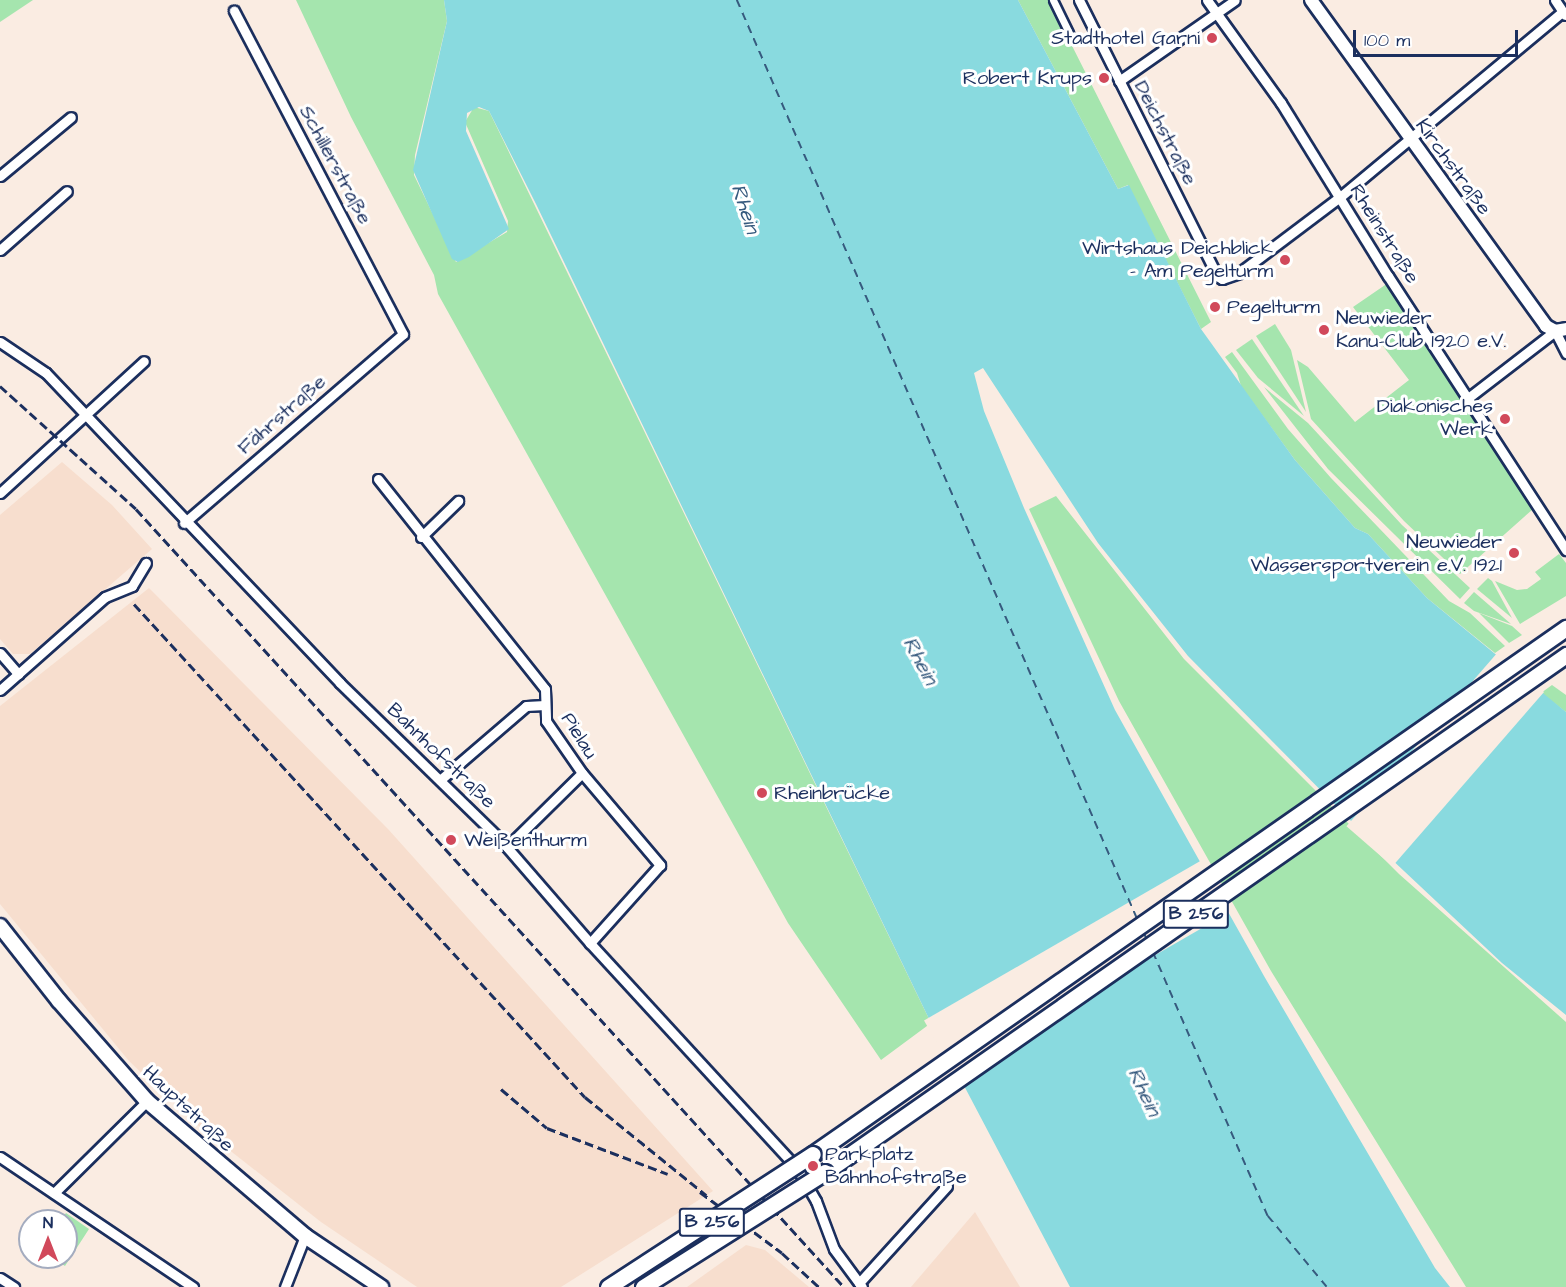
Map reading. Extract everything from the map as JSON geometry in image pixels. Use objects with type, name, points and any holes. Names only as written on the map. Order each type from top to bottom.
[{"type":"highway","name":"B 256","points":[[608,1287],[813,1154],[1566,628]]},
{"type":"highway","name":"B 256","points":[[643,1287],[858,1149],[1566,655]]},
{"type":"main road","name":"Hauptstraße","points":[[0,926],[59,1001],[147,1101],[305,1236],[381,1287]]},
{"type":"street","points":[[1053,0],[1069,33]]},
{"type":"street","name":"Deichstraße","points":[[1080,0],[1217,276],[1222,279],[1239,273],[1340,196]]},
{"type":"street","name":"Rheinstraße","points":[[1207,0],[1281,103],[1566,550]]},
{"type":"street","points":[[1119,81],[1235,0]]},
{"type":"street","name":"Kirchstraße","points":[[1311,0],[1409,140],[1546,326],[1560,330],[1566,353]]},
{"type":"street","points":[[1340,196],[1565,12],[1555,0]]},
{"type":"street","name":"Schillerstraße","points":[[234,11],[403,334]]},
{"type":"street","points":[[0,176],[71,117]]},
{"type":"street","points":[[0,250],[67,191]]},
{"type":"street","points":[[1467,398],[1560,330]]},
{"type":"street","name":"Fährstraße","points":[[184,523],[403,334]]},
{"type":"street","name":"Bahnhofstraße","points":[[0,342],[46,374],[184,523],[507,847],[590,943],[796,1168],[816,1201],[834,1249],[860,1285]]},
{"type":"street","points":[[0,493],[144,362]]},
{"type":"street","name":"Pielau","points":[[378,479],[421,537],[545,689],[546,721],[582,773],[660,865],[590,943]]},
{"type":"street","points":[[421,537],[458,501]]},
{"type":"street","points":[[0,690],[105,597],[132,586],[146,563]]},
{"type":"street","points":[[0,653],[18,674]]},
{"type":"street","points":[[440,780],[526,706],[545,705]]},
{"type":"street","points":[[507,847],[582,773]]},
{"type":"street","points":[[54,1193],[147,1101]]},
{"type":"street","points":[[0,1157],[193,1287]]},
{"type":"street","points":[[860,1285],[947,1186]]},
{"type":"street","points":[[285,1287],[305,1236]]},
{"type":"street","points":[[0,1278],[14,1287]]},
{"type":"shaded area","points":[[62,462],[112,505],[152,549],[30,654],[13,654],[0,639],[0,515]]},
{"type":"shaded area","points":[[149,588],[388,829],[713,1191],[561,1287],[417,1287],[321,1222],[190,1119],[129,1061],[0,904],[0,706]]},
{"type":"shaded area","points":[[975,1212],[1020,1287],[911,1287]]},
{"type":"shaded area","points":[[746,1245],[765,1250],[809,1287],[687,1287]]},
{"type":"green space","points":[[0,0],[33,0],[0,22]]},
{"type":"green space","points":[[296,0],[444,0],[447,21],[415,155],[414,175],[456,262],[507,232],[508,221],[465,122],[474,107],[489,111],[931,1023],[881,1060],[788,923],[438,294],[434,275],[351,117]]},
{"type":"green space","points":[[1018,0],[1049,0],[1211,322],[1201,329],[1128,185],[1118,189]]},
{"type":"green space","points":[[1388,283],[1533,509],[1460,574],[1404,521],[1311,419],[1297,360],[1308,367],[1355,422],[1409,380],[1353,307]]},
{"type":"green space","points":[[1275,324],[1291,350],[1306,412],[1256,336]]},
{"type":"green space","points":[[1252,339],[1304,416],[1258,378],[1236,350]]},
{"type":"green space","points":[[1232,352],[1288,429],[1331,478],[1449,601],[1470,613],[1505,646],[1495,653],[1427,598],[1368,534],[1355,528],[1295,460],[1241,386],[1237,373],[1225,357]]},
{"type":"green space","points":[[1264,387],[1308,423],[1402,525],[1470,588],[1460,599],[1328,469]]},
{"type":"green space","points":[[1056,496],[1184,659],[1399,874],[1566,1022],[1566,1287],[1466,1287],[1271,971],[1119,701],[1029,509]]},
{"type":"green space","points":[[1559,554],[1566,563],[1566,596],[1520,624],[1495,581],[1517,590],[1527,589],[1541,579],[1535,572]]},
{"type":"green space","points":[[1488,578],[1492,581],[1512,618],[1477,589]]},
{"type":"green space","points":[[1474,592],[1511,624],[1474,611],[1464,603]]},
{"type":"green space","points":[[1479,613],[1512,626],[1522,635],[1509,643]]},
{"type":"green space","points":[[1552,685],[1566,695],[1566,712],[1541,693]]},
{"type":"green space","points":[[78,1221],[89,1229],[78,1246]]},
{"type":"water","name":"Rhein","points":[[444,0],[1018,0],[1118,189],[1129,185],[1201,329],[1295,460],[1355,528],[1368,534],[1427,598],[1566,712],[1566,1015],[1502,963],[1355,825],[1188,656],[1098,543],[983,368],[974,373],[984,411],[1024,508],[1115,710],[1264,976],[1435,1268],[1450,1287],[1070,1287],[931,1023],[536,204],[489,111],[479,107],[467,113],[466,131],[509,229],[469,257],[458,262],[452,259],[413,170],[447,21]]},
{"type":"pier","points":[[1498,652],[1544,692],[1392,866],[1346,826]]},
{"type":"pier","points":[[1202,860],[1232,911],[954,1072],[924,1021]]},
{"type":"ferry route","points":[[737,0],[1137,918]]},
{"type":"ferry route","points":[[1143,930],[1147,940]]},
{"type":"ferry route","points":[[1153,952],[1268,1216],[1327,1287]]},
{"type":"railway","points":[[0,386],[136,509],[844,1287]]},
{"type":"railway","points":[[134,604],[585,1097],[706,1195]]},
{"type":"railway","points":[[501,1089],[547,1128],[668,1174]]},
{"type":"railway","points":[[700,1192],[782,1253],[819,1287]]},
{"type":"place","name":"Stadthotel Garni","points":[[1212,38]]},
{"type":"place","name":"Robert Krups","points":[[1104,78]]},
{"type":"place","name":"Wirtshaus Deichblick - Am Pegelturm","points":[[1285,260]]},
{"type":"place","name":"Pegelturm","points":[[1215,307]]},
{"type":"place","name":"Neuwieder Kanu-Club 1920 e.V.","points":[[1324,330]]},
{"type":"place","name":"Diakonisches Werk","points":[[1505,419]]},
{"type":"place","name":"Neuwieder Wassersportverein e.V. 1921","points":[[1514,553]]},
{"type":"place","name":"Rheinbrücke","points":[[762,793]]},
{"type":"place","name":"Weißenthurm","points":[[451,840]]},
{"type":"place","name":"Parkplatz Bahnhofstraße","points":[[813,1166]]}]
